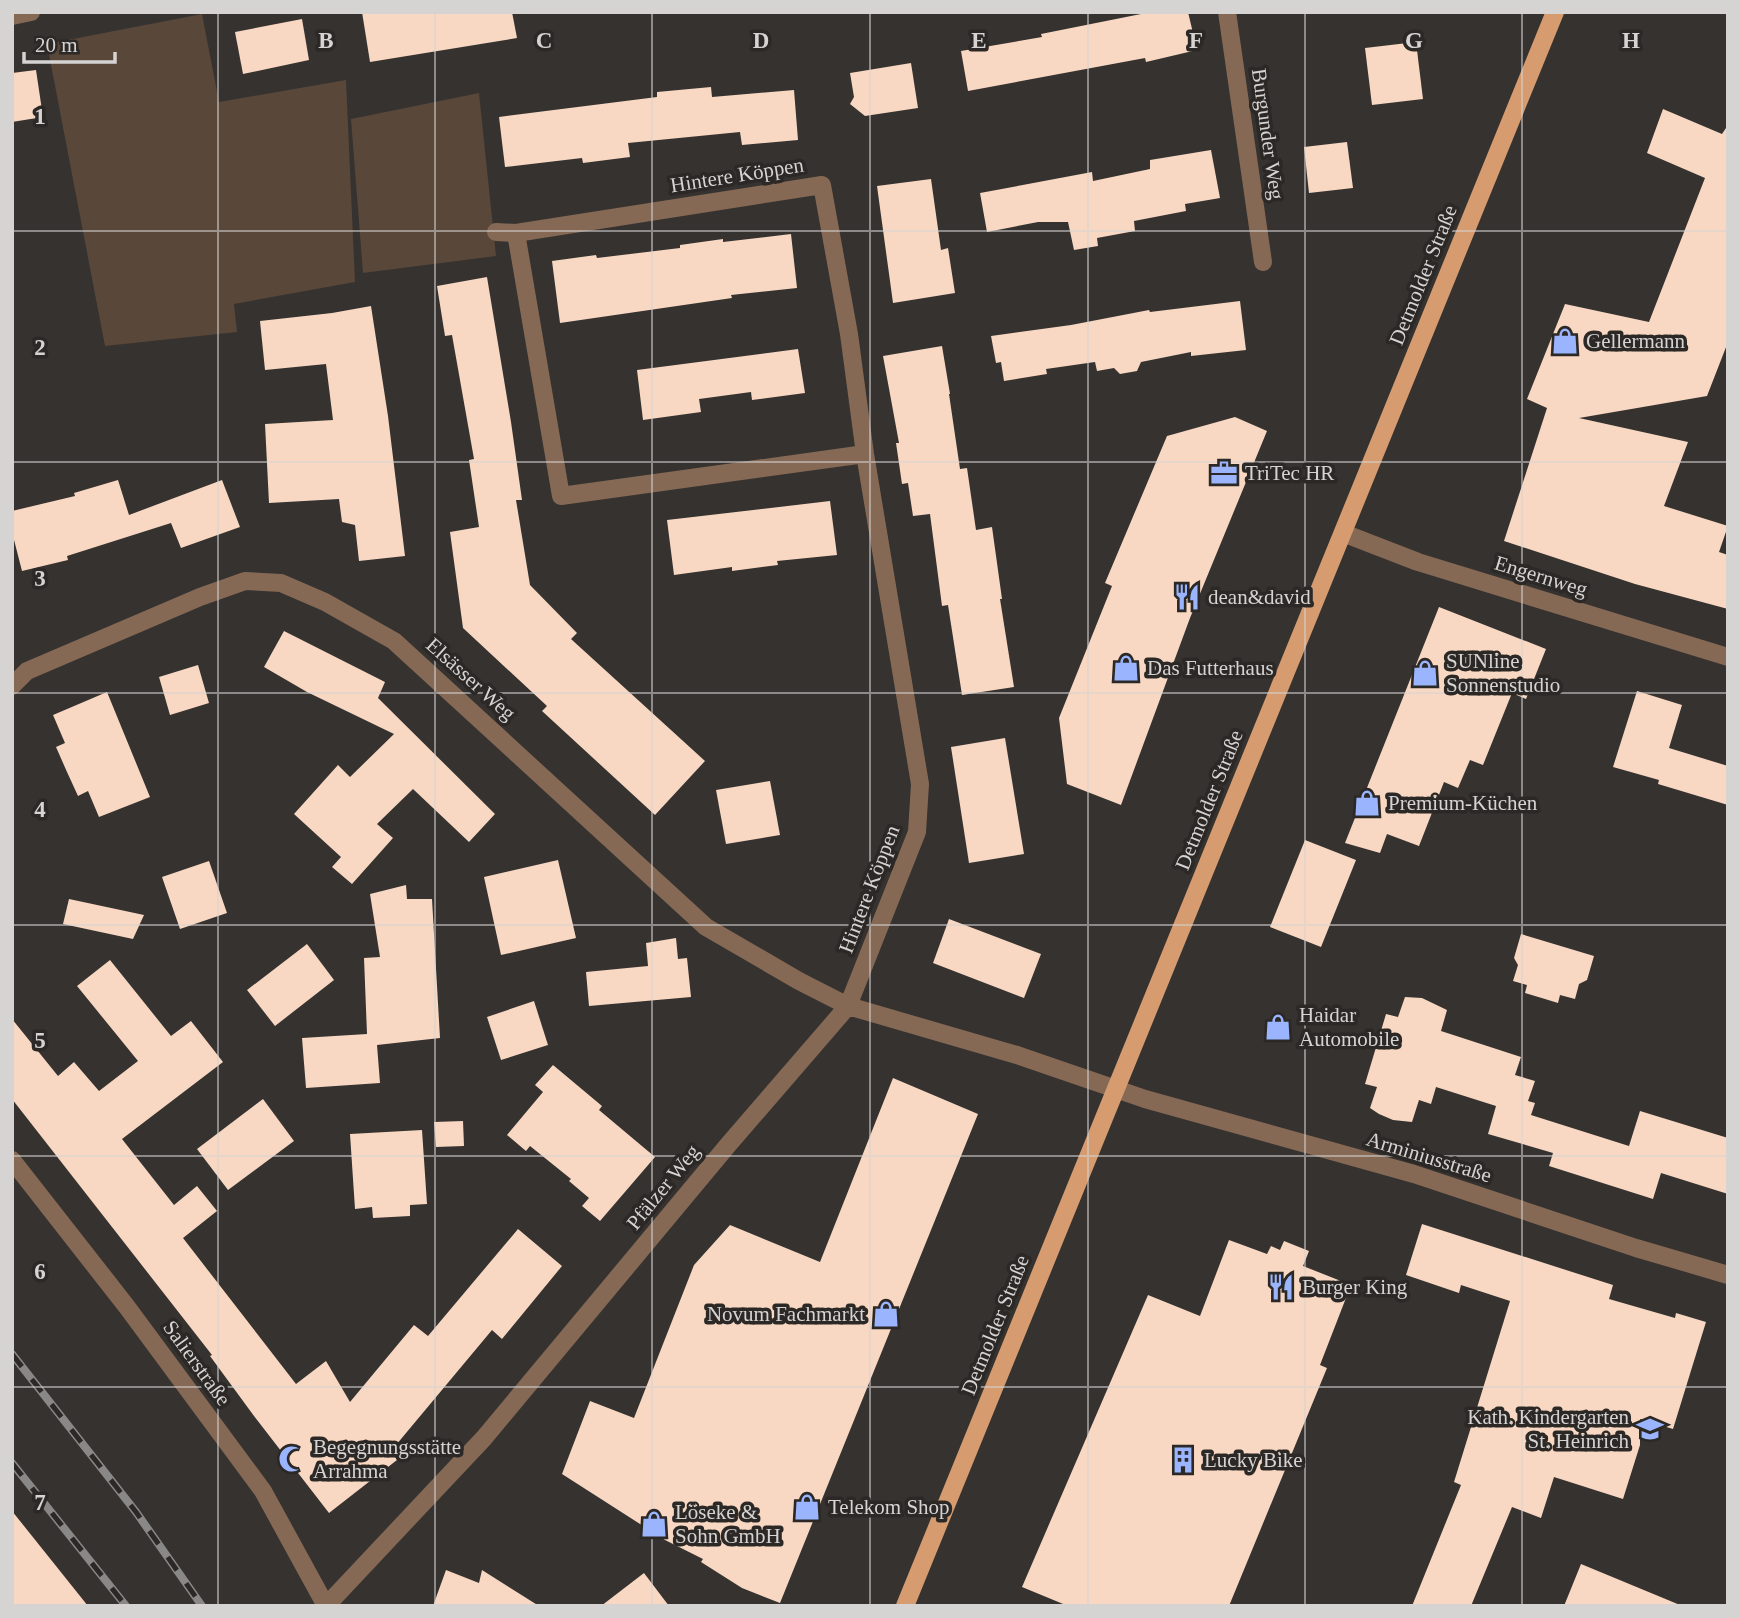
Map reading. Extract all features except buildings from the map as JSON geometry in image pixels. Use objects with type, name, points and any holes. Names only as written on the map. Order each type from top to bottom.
[{"type":"main road","name":"Detmolder Straße","points":[[905,1606],[1555,12]]},
{"type":"street","points":[[12,16],[31,12]]},
{"type":"street","name":"Burgunder Weg","points":[[1227,12],[1263,262]]},
{"type":"street","name":"Hintere Köppen","points":[[496,232],[516,233],[822,185],[849,334],[865,454],[920,784],[918,832],[848,1006]]},
{"type":"street","points":[[516,233],[561,496],[865,454]]},
{"type":"street","name":"Engernweg","points":[[1343,533],[1418,562],[1728,657]]},
{"type":"street","name":"Elsässer Weg","points":[[12,686],[27,671],[200,597],[245,581],[281,583],[325,603],[394,641],[706,928],[848,1006]]},
{"type":"street","points":[[848,1006],[1017,1055],[1115,1089]]},
{"type":"street","name":"Pfälzer Weg","points":[[326,1606],[484,1438],[728,1144],[848,1006]]},
{"type":"street","name":"Arminiusstraße","points":[[1115,1089],[1414,1174],[1636,1248],[1728,1275]]},
{"type":"street","name":"Salierstraße","points":[[12,1160],[127,1307],[263,1492],[326,1606]]},
{"type":"shaded area","points":[[202,14],[219,102],[346,80],[355,282],[234,304],[237,332],[105,346],[47,44]]},
{"type":"shaded area","points":[[479,93],[496,256],[363,273],[351,119]]},
{"type":"railway","points":[[12,1354],[136,1512],[202,1606]]},
{"type":"railway","points":[[12,1463],[126,1606]]},
{"type":"place","name":"Gellermann","points":[[1565,341]]},
{"type":"place","name":"TriTec HR","points":[[1224,473]]},
{"type":"place","name":"dean&david","points":[[1187,597]]},
{"type":"place","name":"Das Futterhaus","points":[[1126,668]]},
{"type":"place","name":"SUNline Sonnenstudio","points":[[1425,673]]},
{"type":"place","name":"Premium-Küchen","points":[[1367,803]]},
{"type":"place","name":"Haidar Automobile","points":[[1278,1027]]},
{"type":"place","name":"Burger King","points":[[1281,1287]]},
{"type":"place","name":"Novum Fachmarkt","points":[[886,1314]]},
{"type":"place","name":"Kath. Kindergarten St. Heinrich","points":[[1650,1429]]},
{"type":"place","name":"Begegnungsstätte Arrahma","points":[[292,1459]]},
{"type":"place","name":"Lucky Bike","points":[[1183,1460]]},
{"type":"place","name":"Telekom Shop","points":[[807,1507]]},
{"type":"place","name":"Löseke & Sohn GmbH","points":[[654,1524]]}]
